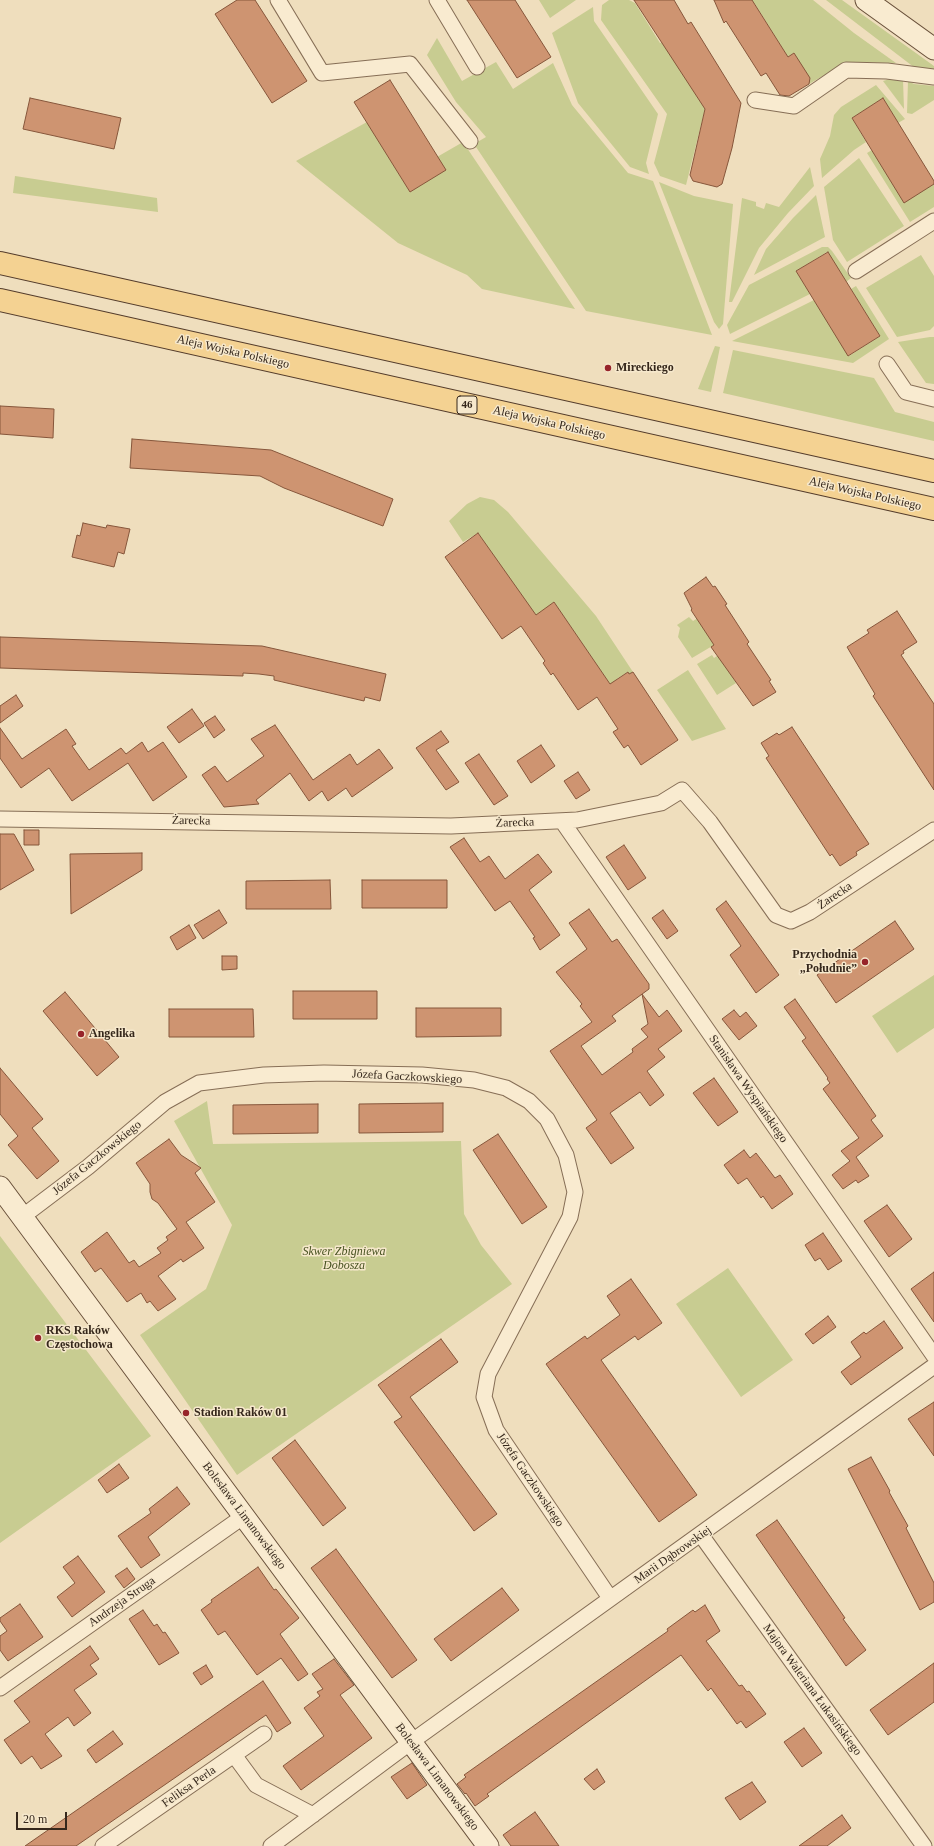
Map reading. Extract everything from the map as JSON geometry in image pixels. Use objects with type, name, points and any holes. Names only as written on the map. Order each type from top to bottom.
[{"type":"main road","points":[[0,263],[934,471]]},
{"type":"main road","name":"Aleja Wojska Polskiego","points":[[0,300],[934,509]]},
{"type":"street","points":[[278,0],[322,73],[410,64],[470,141]]},
{"type":"street","points":[[437,0],[477,67]]},
{"type":"street","points":[[866,0],[934,49]]},
{"type":"street","points":[[755,100],[794,106],[846,70],[887,71],[934,77]]},
{"type":"street","points":[[856,271],[934,221]]},
{"type":"street","points":[[887,364],[906,392],[934,399]]},
{"type":"street","name":"Żarecka","points":[[0,819],[451,826],[577,820],[662,802],[682,790],[710,822],[776,916],[791,921],[810,912],[934,830]]},
{"type":"street","name":"Stanisława Wyspiańskiego","points":[[562,821],[934,1356]]},
{"type":"street","name":"Józefa Gaczkowskiego","points":[[22,1217],[88,1167],[165,1102],[199,1083],[264,1075],[422,1075],[474,1080],[506,1088],[529,1101],[547,1119],[566,1155],[575,1192],[570,1217],[488,1374],[484,1397],[496,1430],[610,1598]]},
{"type":"street","name":"Bolesława Limanowskiego","points":[[0,1187],[488,1846]]},
{"type":"street","name":"Marii Dąbrowskiej","points":[[411,1742],[610,1598],[701,1535],[934,1366]]},
{"type":"street","name":"Andrzeja Struga","points":[[0,1688],[244,1516]]},
{"type":"street","name":"Majora Waleriana Łukasińskiego","points":[[701,1535],[924,1846]]},
{"type":"street","name":"Feliksa Perla","points":[[103,1846],[264,1734]]},
{"type":"street","points":[[271,1846],[411,1742]]},
{"type":"street","points":[[234,1755],[256,1785],[312,1815]]},
{"type":"green space","points":[[539,0],[576,0],[550,18]]},
{"type":"green space","points":[[609,0],[629,0],[635,3],[660,43],[663,42],[705,109],[686,185],[660,176],[654,163],[667,114],[601,20],[602,5]]},
{"type":"green space","points":[[749,0],[813,0],[854,33],[896,63],[847,62],[809,84],[794,53],[788,57],[755,4],[752,5]]},
{"type":"green space","points":[[826,0],[842,0],[934,66],[934,71],[919,71]]},
{"type":"green space","points":[[593,7],[594,21],[658,114],[646,163],[649,174],[630,167],[578,103],[552,33]]},
{"type":"green space","points":[[437,38],[462,81],[496,62],[513,89],[553,63],[572,105],[628,173],[653,181],[712,335],[586,311],[474,144],[486,137],[456,102],[427,55]]},
{"type":"green space","points":[[893,78],[903,80],[904,109],[883,81]]},
{"type":"green space","points":[[908,81],[914,84],[934,86],[934,100],[912,114],[907,113]]},
{"type":"green space","points":[[876,85],[905,119],[898,123],[883,98],[852,118],[866,142],[854,150],[822,178],[820,159],[830,136],[834,115],[841,107]]},
{"type":"green space","points":[[367,122],[410,192],[445,170],[437,157],[463,142],[575,309],[482,289],[467,275],[398,243],[296,161]]},
{"type":"green space","points":[[872,150],[904,202],[934,184],[934,207],[910,222],[867,153]]},
{"type":"green space","points":[[859,158],[904,226],[847,262],[833,240],[824,187]]},
{"type":"green space","points":[[810,167],[814,186],[788,213],[759,248],[732,302],[729,302],[742,198],[756,202],[756,206],[764,209],[766,203],[779,207]]},
{"type":"green space","points":[[15,176],[157,198],[158,212],[13,193]]},
{"type":"green space","points":[[659,182],[694,196],[733,204],[723,324],[719,329],[714,322]]},
{"type":"green space","points":[[816,195],[825,237],[754,275],[766,249],[793,218]]},
{"type":"green space","points":[[822,247],[828,247],[832,251],[851,278],[846,282],[827,252],[796,271],[810,294],[730,334],[727,325],[749,285]]},
{"type":"green space","points":[[921,255],[934,276],[934,326],[930,330],[897,337],[866,288]]},
{"type":"green space","points":[[856,286],[889,339],[853,363],[732,341],[814,300],[849,356],[880,336],[851,289]]},
{"type":"green space","points":[[934,337],[934,384],[926,383],[898,342]]},
{"type":"green space","points":[[715,346],[720,347],[711,392],[698,389]]},
{"type":"green space","points":[[733,350],[874,378],[895,412],[934,422],[934,441],[723,393]]},
{"type":"green space","points":[[480,497],[494,500],[508,512],[596,616],[633,672],[629,674],[628,672],[618,678],[612,687],[554,602],[536,616],[478,533],[463,542],[449,521],[467,504]]},
{"type":"green space","points":[[689,617],[693,621],[698,618],[714,645],[692,658],[678,637],[680,628],[677,625]]},
{"type":"green space","points":[[720,654],[736,683],[717,695],[697,664],[712,655],[714,658]]},
{"type":"green space","points":[[688,670],[726,729],[692,741],[657,690]]},
{"type":"green space","points":[[934,975],[934,1028],[897,1053],[872,1016]]},
{"type":"green space","name":"Skwer Zbigniewa Dobosza","points":[[207,1101],[213,1144],[461,1141],[464,1214],[481,1245],[512,1284],[237,1475],[140,1335],[206,1289],[232,1225],[174,1121]]},
{"type":"green space","name":"RKS Raków Częstochowa","points":[[0,1236],[151,1436],[0,1543]]},
{"type":"green space","points":[[728,1268],[793,1360],[741,1397],[676,1304]]},
{"type":"building","points":[[237,0],[255,0],[307,81],[272,103],[215,14]]},
{"type":"building","points":[[467,0],[515,0],[551,57],[517,78]]},
{"type":"building","points":[[634,0],[674,0],[688,24],[691,22],[741,103],[732,148],[722,184],[717,187],[693,181],[690,175],[705,109]]},
{"type":"building","points":[[714,0],[752,0],[788,57],[794,53],[810,78],[809,84],[789,96],[780,95],[766,73],[761,76],[726,21],[724,23]]},
{"type":"building","points":[[390,80],[446,170],[410,192],[354,102]]},
{"type":"building","points":[[30,98],[121,118],[114,149],[23,129]]},
{"type":"building","points":[[883,98],[934,181],[934,184],[904,203],[852,118]]},
{"type":"building","points":[[828,252],[880,336],[848,356],[796,271]]},
{"type":"building","points":[[0,406],[54,409],[53,438],[0,434]]},
{"type":"building","points":[[132,439],[271,450],[393,499],[383,526],[284,488],[260,476],[130,468]]},
{"type":"building","points":[[83,523],[106,528],[107,525],[130,529],[124,554],[118,552],[114,567],[72,557],[77,535],[80,536]]},
{"type":"building","points":[[478,533],[536,615],[554,602],[610,684],[628,672],[629,674],[633,672],[678,740],[641,765],[628,745],[624,748],[613,732],[618,729],[597,697],[578,710],[553,673],[551,675],[543,663],[545,661],[521,626],[502,639],[445,557]]},
{"type":"building","points":[[706,577],[713,587],[715,586],[727,604],[725,605],[749,642],[747,644],[771,680],[769,681],[776,692],[753,706],[711,647],[714,645],[691,610],[692,609],[684,593]]},
{"type":"building","points":[[897,611],[917,642],[903,651],[904,653],[901,655],[934,704],[934,790],[873,696],[875,694],[847,647],[869,633],[867,630]]},
{"type":"building","points":[[0,637],[262,646],[386,674],[380,701],[365,697],[364,701],[274,680],[274,676],[259,674],[243,673],[243,676],[0,668]]},
{"type":"building","points":[[16,695],[23,706],[0,723],[0,706]]},
{"type":"building","points":[[192,709],[204,726],[179,743],[167,727]]},
{"type":"building","points":[[215,716],[225,730],[214,738],[204,723]]},
{"type":"building","points":[[275,725],[313,780],[350,754],[357,765],[379,749],[393,768],[352,797],[346,788],[328,801],[322,791],[309,801],[290,773],[256,800],[259,804],[224,807],[202,775],[215,766],[227,782],[264,756],[251,739]]},
{"type":"building","points":[[792,727],[869,844],[856,852],[857,855],[840,866],[832,854],[830,856],[766,758],[769,756],[761,743],[777,733],[779,735]]},
{"type":"building","points":[[0,728],[22,759],[66,729],[76,744],[72,746],[89,770],[121,748],[126,754],[142,742],[148,752],[163,742],[187,777],[153,801],[128,763],[72,801],[49,768],[21,788],[0,758]]},
{"type":"building","points":[[441,731],[449,742],[436,750],[459,782],[446,790],[416,748]]},
{"type":"building","points":[[541,745],[555,766],[531,783],[517,761]]},
{"type":"building","points":[[479,754],[508,796],[494,805],[465,763]]},
{"type":"building","points":[[578,772],[590,790],[576,799],[564,781]]},
{"type":"building","points":[[24,830],[39,830],[39,845],[24,845]]},
{"type":"building","points":[[0,834],[14,834],[34,870],[0,890]]},
{"type":"building","points":[[464,838],[480,862],[489,856],[505,879],[538,854],[552,872],[529,890],[560,935],[540,950],[533,938],[535,937],[510,901],[495,911],[450,847]]},
{"type":"building","points":[[624,845],[646,878],[628,890],[606,857]]},
{"type":"building","points":[[142,853],[142,870],[71,914],[70,854]]},
{"type":"building","points":[[330,880],[331,909],[246,909],[246,881]]},
{"type":"building","points":[[362,880],[447,880],[447,908],[362,908]]},
{"type":"building","points":[[726,901],[779,975],[756,993],[730,955],[741,946],[716,909]]},
{"type":"building","points":[[589,909],[612,942],[617,939],[649,984],[649,989],[642,994],[659,1017],[667,1010],[682,1031],[658,1049],[665,1057],[647,1071],[664,1095],[650,1106],[640,1092],[610,1113],[634,1148],[611,1164],[586,1128],[597,1120],[550,1051],[592,1022],[580,1006],[582,1004],[556,972],[587,949],[569,923]],"holes":[[[642,994],[648,1024],[641,1029],[648,1037],[632,1049],[633,1052],[602,1075],[581,1046],[616,1021],[612,1016]]]},
{"type":"building","points":[[219,910],[227,923],[203,939],[194,925]]},
{"type":"building","points":[[663,910],[678,931],[667,939],[652,918]]},
{"type":"building","name":"Przychodnia „Południe”","points":[[895,921],[914,949],[836,1003],[817,975]]},
{"type":"building","points":[[189,925],[196,938],[177,950],[170,937]]},
{"type":"building","points":[[222,956],[237,956],[237,969],[222,970]]},
{"type":"building","points":[[293,991],[377,991],[377,1019],[293,1019]]},
{"type":"building","name":"Angelika","points":[[65,992],[119,1057],[97,1076],[43,1011]]},
{"type":"building","points":[[795,999],[876,1116],[871,1120],[883,1136],[856,1157],[869,1176],[858,1183],[856,1180],[843,1189],[832,1175],[850,1161],[841,1151],[859,1138],[823,1089],[830,1083],[827,1079],[828,1078],[802,1041],[806,1038],[784,1007]]},
{"type":"building","points":[[416,1008],[501,1008],[501,1036],[416,1037]]},
{"type":"building","points":[[169,1009],[253,1009],[254,1037],[169,1037]]},
{"type":"building","points":[[734,1010],[740,1017],[746,1012],[757,1026],[739,1040],[722,1019]]},
{"type":"building","points":[[0,1068],[43,1119],[32,1128],[59,1161],[37,1179],[8,1145],[18,1136],[0,1114]]},
{"type":"building","points":[[714,1078],[738,1112],[718,1126],[693,1093]]},
{"type":"building","points":[[443,1103],[443,1132],[359,1133],[359,1104]]},
{"type":"building","points":[[318,1104],[318,1133],[233,1134],[233,1105]]},
{"type":"building","points":[[498,1134],[547,1207],[522,1224],[473,1150]]},
{"type":"building","points":[[169,1139],[181,1155],[201,1168],[195,1173],[215,1202],[186,1222],[204,1248],[183,1262],[181,1259],[158,1276],[176,1299],[158,1311],[150,1301],[147,1303],[141,1293],[127,1302],[101,1268],[95,1272],[81,1252],[107,1232],[129,1263],[134,1260],[139,1267],[161,1253],[157,1248],[168,1240],[166,1237],[177,1229],[158,1203],[152,1199],[150,1184],[136,1163]]},
{"type":"building","points":[[744,1150],[750,1158],[756,1153],[775,1178],[780,1175],[793,1194],[772,1209],[763,1196],[761,1198],[747,1178],[738,1184],[724,1165]]},
{"type":"building","points":[[887,1205],[912,1239],[889,1257],[864,1221]]},
{"type":"building","points":[[823,1233],[842,1261],[828,1270],[820,1258],[815,1261],[805,1245]]},
{"type":"building","points":[[934,1272],[934,1322],[911,1289]]},
{"type":"building","points":[[631,1279],[662,1323],[638,1340],[635,1336],[601,1360],[697,1495],[659,1522],[546,1364],[585,1336],[587,1339],[620,1315],[607,1296]]},
{"type":"building","points":[[828,1316],[836,1327],[813,1344],[805,1334]]},
{"type":"building","points":[[884,1321],[903,1348],[851,1385],[841,1372],[861,1357],[851,1342],[864,1332],[866,1334]]},
{"type":"building","points":[[441,1339],[458,1362],[410,1397],[497,1514],[474,1531],[394,1422],[402,1417],[378,1385]]},
{"type":"building","points":[[934,1402],[934,1456],[908,1419]]},
{"type":"building","points":[[295,1440],[346,1508],[323,1526],[272,1458]]},
{"type":"building","points":[[871,1457],[908,1526],[906,1528],[934,1583],[934,1602],[920,1610],[848,1469]]},
{"type":"building","points":[[119,1464],[129,1478],[107,1493],[98,1480]]},
{"type":"building","points":[[177,1487],[190,1504],[148,1537],[160,1555],[141,1568],[118,1536],[151,1513],[149,1509]]},
{"type":"building","points":[[777,1520],[845,1618],[843,1619],[866,1650],[846,1666],[756,1535]]},
{"type":"building","points":[[336,1549],[417,1660],[392,1678],[311,1568]]},
{"type":"building","points":[[78,1556],[105,1592],[72,1617],[57,1597],[75,1583],[63,1567]]},
{"type":"building","points":[[258,1567],[274,1590],[276,1589],[299,1618],[280,1634],[308,1674],[298,1681],[281,1658],[257,1675],[225,1631],[218,1635],[201,1610],[212,1602],[211,1600]]},
{"type":"building","points":[[127,1568],[135,1579],[124,1588],[115,1576]]},
{"type":"building","points":[[502,1588],[519,1610],[451,1661],[434,1639]]},
{"type":"building","points":[[20,1604],[43,1637],[8,1661],[0,1650],[0,1636],[7,1631],[0,1621],[0,1618]]},
{"type":"building","points":[[705,1605],[720,1631],[706,1641],[739,1686],[742,1685],[747,1692],[749,1691],[766,1714],[746,1728],[741,1721],[737,1724],[711,1688],[708,1691],[681,1655],[487,1794],[489,1796],[475,1806],[466,1793],[465,1794],[457,1784],[466,1777],[464,1775],[668,1631],[667,1629],[693,1610],[695,1612]]},
{"type":"building","points":[[143,1610],[154,1626],[157,1624],[163,1633],[165,1632],[179,1653],[159,1665],[129,1619]]},
{"type":"building","points":[[90,1646],[99,1659],[90,1665],[97,1674],[74,1690],[91,1713],[74,1726],[68,1717],[45,1734],[62,1756],[41,1769],[32,1756],[21,1764],[4,1740],[30,1722],[14,1701]]},
{"type":"building","points":[[334,1659],[354,1685],[340,1695],[372,1738],[301,1790],[283,1766],[324,1736],[304,1708],[320,1696],[317,1692],[323,1689],[312,1674]]},
{"type":"building","points":[[934,1663],[934,1702],[888,1735],[870,1710]]},
{"type":"building","points":[[206,1665],[213,1677],[201,1685],[193,1673]]},
{"type":"building","points":[[263,1681],[291,1723],[277,1732],[266,1715],[76,1846],[25,1846]]},
{"type":"building","points":[[804,1728],[822,1753],[802,1767],[784,1742]]},
{"type":"building","points":[[113,1731],[123,1744],[96,1763],[87,1750]]},
{"type":"building","points":[[412,1763],[427,1785],[407,1799],[391,1777]]},
{"type":"building","points":[[597,1769],[605,1782],[594,1790],[584,1779]]},
{"type":"building","points":[[752,1782],[766,1802],[740,1820],[725,1798]]},
{"type":"building","points":[[535,1812],[559,1846],[511,1846],[503,1835]]},
{"type":"building","points":[[842,1815],[851,1828],[827,1846],[799,1846]]},
{"type":"place","name":"Mireckiego","points":[[608,368]]},
{"type":"place","name":"Przychodnia „Południe”","points":[[865,962]]},
{"type":"place","name":"Angelika","points":[[81,1034]]},
{"type":"place","name":"RKS Raków Częstochowa","points":[[38,1338]]},
{"type":"place","name":"Stadion Raków 01","points":[[186,1413]]}]
